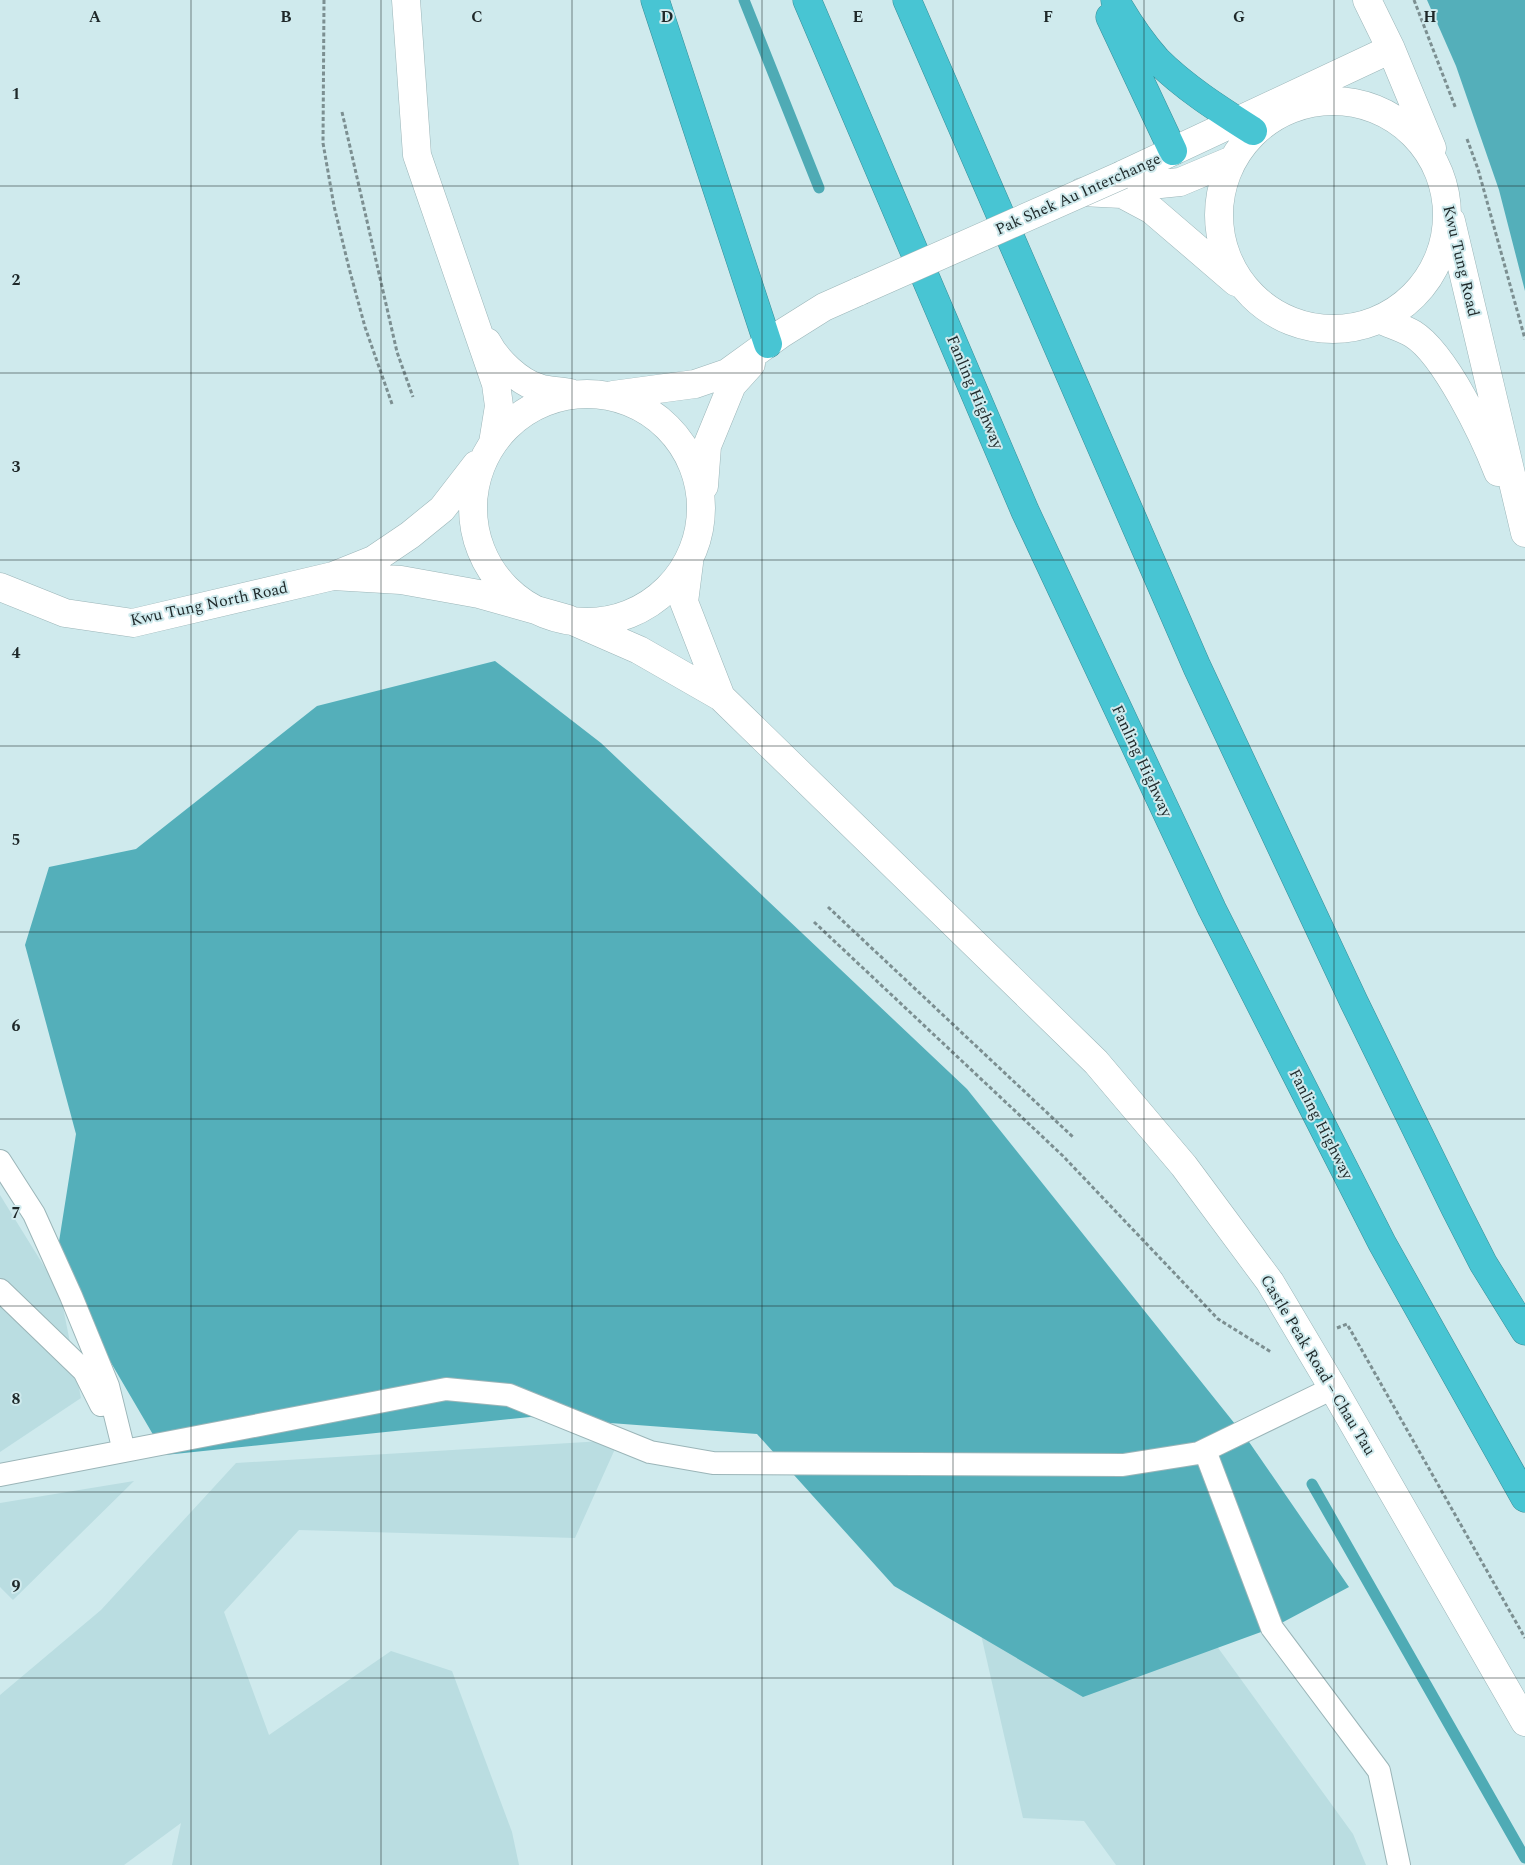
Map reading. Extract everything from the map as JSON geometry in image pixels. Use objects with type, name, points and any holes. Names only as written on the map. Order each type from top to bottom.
[{"type":"highway","points":[[655,0],[768,344]]},
{"type":"highway","name":"Fanling Highway","points":[[807,0],[1026,511],[1212,909],[1382,1243],[1525,1498]]},
{"type":"highway","points":[[907,0],[1197,667],[1354,1002],[1446,1190],[1483,1263],[1525,1331]]},
{"type":"highway","points":[[1102,0],[1173,151]]},
{"type":"highway","points":[[1115,0],[1128,22],[1158,60],[1204,99],[1253,131]]},
{"type":"main road","points":[[406,0],[417,155],[496,384],[499,406],[489,448]]},
{"type":"main road","points":[[1324,101],[1359,71],[1372,43],[1368,1]]},
{"type":"main road","name":"Kwu Tung Road","points":[[1368,1],[1391,49],[1440,171],[1525,533]]},
{"type":"main road","name":"Pak Shek Au Interchange","points":[[768,344],[824,307],[1122,175],[1391,49]]},
{"type":"main road","points":[[1082,192],[1122,194],[1152,210],[1252,296],[1280,318],[1313,329],[1348,330],[1381,320],[1412,300],[1434,271],[1446,237],[1446,202],[1440,171],[1416,136],[1387,113],[1353,102],[1317,100],[1282,111],[1253,131],[1230,162],[1219,197],[1220,235],[1231,268],[1252,296]]},
{"type":"main road","points":[[1082,192],[1180,182],[1230,162]]},
{"type":"main road","points":[[468,302],[490,348],[518,376],[538,388],[574,393]]},
{"type":"main road","points":[[1381,320],[1415,335],[1442,363],[1488,448],[1525,538]]},
{"type":"main road","points":[[612,395],[695,384],[727,373],[768,344]]},
{"type":"main road","points":[[702,504],[707,446],[732,385],[768,344]]},
{"type":"main road","name":"Kwu Tung North Road","points":[[0,587],[65,614],[133,624],[332,576],[373,560],[410,535],[442,509],[507,424],[538,403],[574,393],[612,395],[647,410],[676,434],[694,466],[702,504],[698,542],[680,576],[653,604],[618,619],[580,624],[543,614],[510,594],[486,563],[474,528],[473,490],[489,448]]},
{"type":"main road","points":[[690,559],[684,602],[721,697]]},
{"type":"main road","name":"Kwu Tung North Road","points":[[332,576],[401,580],[479,594],[580,624]]},
{"type":"main road","points":[[580,624],[639,650],[721,697]]},
{"type":"main road","name":"Castle Peak Road – Chau Tau","points":[[721,697],[1096,1062],[1184,1166],[1270,1282],[1525,1722]]},
{"type":"lane","points":[[0,1161],[34,1214],[71,1296],[108,1386],[124,1451]]},
{"type":"lane","points":[[0,1290],[84,1371],[124,1451]]},
{"type":"lane","points":[[0,1475],[446,1389],[509,1395],[650,1452],[713,1463],[1123,1465],[1199,1453],[1333,1388]]},
{"type":"lane","points":[[1199,1453],[1207,1456],[1272,1628],[1380,1771],[1398,1865]]},
{"type":"path","points":[[324,0],[323,143],[334,206],[349,268],[365,327],[392,404]]},
{"type":"path","points":[[1414,0],[1458,116]]},
{"type":"path","points":[[342,112],[397,352],[413,397]]},
{"type":"path","points":[[1465,134],[1478,169],[1525,339]]},
{"type":"path","points":[[828,907],[1074,1138]]},
{"type":"path","points":[[814,922],[1063,1156],[1218,1319],[1276,1355]]},
{"type":"path","points":[[1334,1329],[1347,1324],[1525,1638]]},
{"type":"shaded area","points":[[1427,0],[1525,0],[1525,291],[1499,190],[1456,66]]},
{"type":"shaded area","points":[[495,661],[601,743],[967,1089],[1247,1439],[1349,1587],[1272,1628],[1083,1697],[894,1586],[757,1434],[530,1417],[165,1455],[55,1267],[76,1134],[25,945],[49,867],[136,849],[317,706]]},
{"type":"shaded area","points":[[0,1195],[60,1292],[81,1398],[0,1452]]},
{"type":"shaded area","points":[[619,1440],[575,1538],[299,1530],[224,1612],[269,1735],[391,1651],[452,1671],[512,1832],[519,1865],[172,1865],[181,1823],[124,1865],[0,1865],[0,1695],[101,1610],[236,1463]]},
{"type":"shaded area","points":[[134,1481],[13,1600],[0,1587],[0,1503]]},
{"type":"shaded area","points":[[968,1578],[1174,1587],[1353,1834],[1366,1865],[1116,1865],[1084,1821],[1023,1818]]},
{"type":"waterway","points":[[744,0],[819,188]]},
{"type":"waterway","points":[[1312,1484],[1525,1858]]}]
